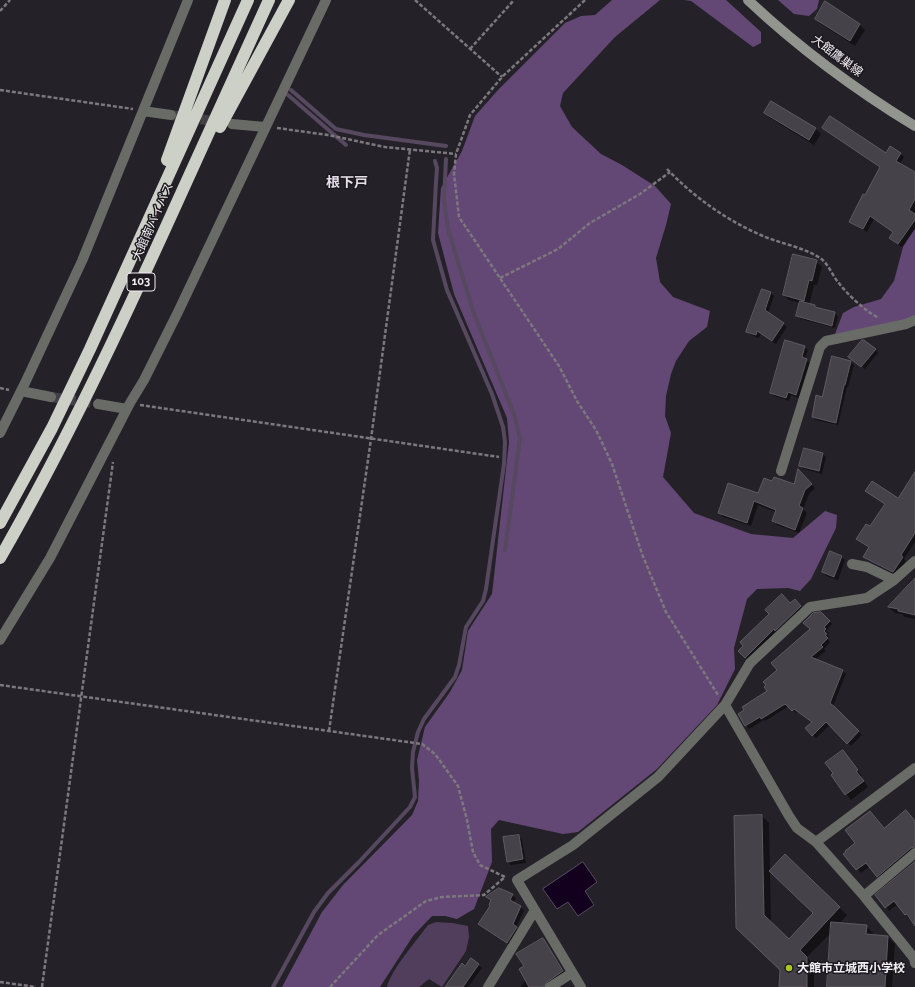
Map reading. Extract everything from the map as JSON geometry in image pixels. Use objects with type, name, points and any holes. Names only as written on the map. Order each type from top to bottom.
[{"type":"highway","points":[[128,264],[194,88],[225,0]]},
{"type":"highway","name":"大館南バイパス","points":[[0,523],[52,428],[90,349],[248,0]]},
{"type":"highway","name":"大館南バイパス","points":[[0,558],[30,507],[67,436],[128,311],[269,0]]},
{"type":"highway","points":[[128,311],[226,114],[289,0]]},
{"type":"main road","name":"大館鷹巣線","points":[[748,0],[766,17],[826,65],[887,109],[915,126]]},
{"type":"street","points":[[0,433],[82,261],[188,0]]},
{"type":"street","points":[[0,640],[50,558],[128,406],[144,380],[178,312],[326,0]]},
{"type":"street","points":[[143,111],[171,115]]},
{"type":"street","points":[[232,124],[265,127]]},
{"type":"street","points":[[781,471],[820,347],[826,341],[898,326],[915,320]]},
{"type":"street","points":[[21,391],[51,397]]},
{"type":"street","points":[[98,404],[128,406]]},
{"type":"street","points":[[581,987],[518,880],[573,845],[658,777],[725,705],[750,663],[810,606],[867,598],[894,580],[915,561]]},
{"type":"street","points":[[852,564],[867,567],[894,580]]},
{"type":"street","points":[[725,705],[789,816],[798,828],[816,842],[864,896],[915,959]]},
{"type":"street","points":[[816,842],[915,768]]},
{"type":"street","points":[[864,896],[915,853]]},
{"type":"street","points":[[488,987],[535,910]]},
{"type":"street","points":[[550,987],[572,973]]},
{"type":"path","points":[[0,11],[10,0]]},
{"type":"path","points":[[415,0],[502,77]]},
{"type":"path","points":[[470,49],[514,0]]},
{"type":"path","points":[[585,0],[502,77],[470,115],[456,154],[454,174],[460,217],[559,366],[577,401],[596,430],[612,464],[642,554],[666,612],[725,705]]},
{"type":"path","points":[[0,90],[143,111]]},
{"type":"path","points":[[265,127],[328,134],[385,147],[456,154]]},
{"type":"path","points":[[329,731],[371,439],[410,149]]},
{"type":"path","points":[[667,169],[707,206],[730,220],[764,236],[799,248],[821,258],[838,282],[854,299],[875,316],[898,326]]},
{"type":"path","points":[[500,278],[558,250],[590,223],[640,194],[670,172]]},
{"type":"path","points":[[128,406],[499,457]]},
{"type":"path","points":[[42,987],[113,462]]},
{"type":"path","points":[[0,685],[81,695],[422,744],[435,754],[458,786],[468,820],[473,852],[480,865],[505,877],[518,880]]},
{"type":"path","points":[[330,987],[378,934],[426,901],[442,896],[484,895],[505,877]]},
{"type":"path","points":[[0,982],[36,987]]},
{"type":"shaded area","points":[[612,0],[660,0],[615,37],[563,93],[560,106],[572,127],[601,154],[622,165],[655,186],[671,204],[656,258],[660,282],[673,297],[710,311],[707,327],[689,341],[676,361],[671,374],[666,396],[665,416],[671,433],[663,477],[694,513],[751,534],[793,538],[825,511],[837,515],[836,528],[811,579],[800,591],[788,588],[757,589],[747,599],[734,648],[735,669],[717,705],[657,769],[578,832],[563,834],[499,820],[491,829],[492,862],[474,909],[457,919],[445,916],[432,916],[413,936],[380,987],[282,987],[322,912],[343,885],[412,815],[418,801],[419,781],[417,760],[425,727],[450,692],[462,670],[468,631],[492,594],[509,442],[507,418],[454,294],[438,233],[441,188],[462,151],[475,116],[498,90],[565,23],[581,16],[595,15]]},
{"type":"shaded area","points":[[684,0],[726,0],[761,32],[761,43],[753,47],[691,1]]},
{"type":"shaded area","points":[[778,0],[819,0],[817,9],[809,16],[794,14]]},
{"type":"shaded area","points":[[915,228],[915,316],[903,322],[835,334],[843,313],[854,307],[881,299],[894,281],[903,247]]},
{"type":"shaded area","points":[[583,862],[597,882],[585,891],[594,905],[578,916],[568,902],[557,909],[543,889]]},
{"type":"shaded area","points":[[436,922],[468,926],[469,937],[466,951],[442,987],[429,979],[419,987],[387,987],[389,980],[411,947],[428,925]]},
{"type":"building","points":[[825,1],[860,24],[850,41],[815,19]]},
{"type":"building","points":[[771,101],[816,128],[809,140],[764,113]]},
{"type":"building","points":[[830,116],[886,153],[890,146],[901,153],[896,161],[915,172],[915,199],[909,210],[915,214],[915,220],[898,244],[889,238],[893,232],[870,216],[863,229],[849,222],[863,194],[865,195],[880,167],[822,128]]},
{"type":"building","points":[[793,254],[817,260],[812,281],[809,280],[804,301],[783,295]]},
{"type":"building","points":[[762,289],[771,292],[765,310],[784,323],[772,341],[757,331],[756,335],[746,332]]},
{"type":"building","points":[[800,301],[815,305],[815,307],[835,312],[832,326],[796,316]]},
{"type":"building","points":[[785,340],[805,346],[802,357],[807,359],[796,395],[788,392],[786,398],[770,393]]},
{"type":"building","points":[[862,340],[876,349],[861,367],[848,357]]},
{"type":"building","points":[[832,356],[851,361],[836,423],[812,417],[816,395],[822,397]]},
{"type":"building","points":[[804,448],[823,453],[819,471],[799,466]]},
{"type":"building","points":[[798,469],[812,484],[805,490],[799,506],[803,508],[795,530],[772,521],[776,510],[754,501],[747,523],[718,513],[728,483],[758,493],[764,478],[772,481],[774,477],[794,484]]},
{"type":"building","points":[[915,472],[915,533],[901,555],[903,557],[893,572],[863,557],[869,547],[856,539],[866,524],[870,526],[885,504],[865,491],[872,481],[898,498]]},
{"type":"building","points":[[830,551],[842,556],[834,577],[822,572]]},
{"type":"building","points":[[915,578],[915,615],[888,607]]},
{"type":"building","points":[[782,594],[790,603],[795,599],[801,606],[775,631],[774,629],[745,658],[738,651],[743,646],[740,642],[769,614],[765,610]]},
{"type":"building","points":[[821,612],[830,621],[824,627],[826,629],[824,631],[827,634],[825,635],[828,638],[821,645],[823,647],[811,657],[843,670],[830,703],[859,731],[847,744],[826,722],[812,736],[805,728],[812,722],[794,709],[792,711],[785,704],[761,719],[760,717],[745,726],[738,714],[744,710],[742,707],[767,691],[764,687],[766,685],[763,682],[777,670],[771,663],[810,629],[803,623],[813,613]]},
{"type":"building","points":[[843,750],[858,770],[856,771],[864,781],[845,795],[831,775],[833,773],[825,763]]},
{"type":"building","points":[[906,810],[915,821],[915,847],[911,848],[877,877],[866,863],[856,870],[843,854],[855,843],[845,830],[870,811],[884,828]]},
{"type":"building","points":[[762,815],[764,915],[789,939],[813,913],[769,871],[785,854],[840,907],[800,950],[807,957],[807,987],[779,987],[780,970],[736,928],[734,816]]},
{"type":"building","points":[[519,835],[523,859],[507,862],[503,837]]},
{"type":"building","points":[[915,862],[915,926],[907,914],[905,915],[894,901],[885,908],[875,895]]},
{"type":"building","points":[[499,888],[513,894],[510,900],[521,906],[513,924],[517,927],[507,943],[478,924],[490,906],[491,900],[486,897]]},
{"type":"building","points":[[831,922],[867,925],[866,934],[888,936],[885,987],[827,987]]},
{"type":"building","points":[[543,938],[563,971],[547,982],[544,987],[529,987],[519,969],[524,966],[516,954]]},
{"type":"building","points":[[471,958],[479,964],[463,987],[445,987],[462,963],[465,966]]},
{"type":"waterway","points":[[291,90],[336,129],[364,135],[446,146]]},
{"type":"waterway","points":[[288,95],[346,145]]},
{"type":"waterway","points":[[446,159],[444,200],[448,229],[473,311],[515,417],[520,438],[505,550]]},
{"type":"waterway","points":[[273,987],[314,912],[328,893],[410,807],[415,797],[412,768],[413,752],[418,732],[424,719],[455,677],[459,665],[466,627],[483,601],[486,589],[504,464],[505,442],[503,427],[492,394],[447,290],[433,240],[437,168],[435,161]]},
{"type":"tunnel","points":[[171,115],[220,122]]},
{"type":"tunnel","points":[[51,397],[98,404]]},
{"type":"place","name":"大館市立城西小学校","points":[[789,968]]},
{"type":"district","name":"根下戸","points":[[347,183]]}]
